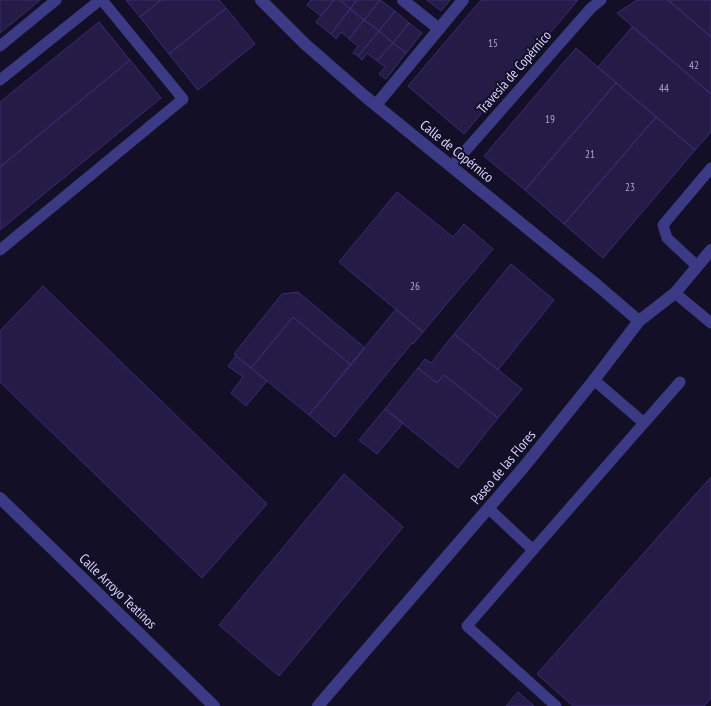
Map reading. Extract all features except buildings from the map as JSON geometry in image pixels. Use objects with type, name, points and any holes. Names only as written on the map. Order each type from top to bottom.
[{"type":"street","name":"Calle de Copérnico","points":[[261,0],[305,44],[376,105],[639,321]]},
{"type":"street","points":[[403,0],[439,29]]},
{"type":"street","points":[[376,105],[463,0]]},
{"type":"street","name":"Paseo de las Flores","points":[[318,706],[488,508],[594,380],[639,321],[675,293],[711,250]]},
{"type":"street","name":"Calle Arroyo Teatinos","points":[[0,498],[214,706]]},
{"type":"lane","points":[[0,46],[56,0]]},
{"type":"lane","points":[[0,80],[101,0],[183,100],[0,250]]},
{"type":"lane","name":"Travesía de Copérnico","points":[[452,166],[591,8],[601,0]]},
{"type":"lane","points":[[697,266],[666,238],[663,225],[711,168]]},
{"type":"lane","points":[[675,293],[711,323]]},
{"type":"lane","points":[[594,380],[644,423]]},
{"type":"lane","points":[[556,706],[467,626],[680,382]]},
{"type":"lane","points":[[488,508],[533,550]]}]
